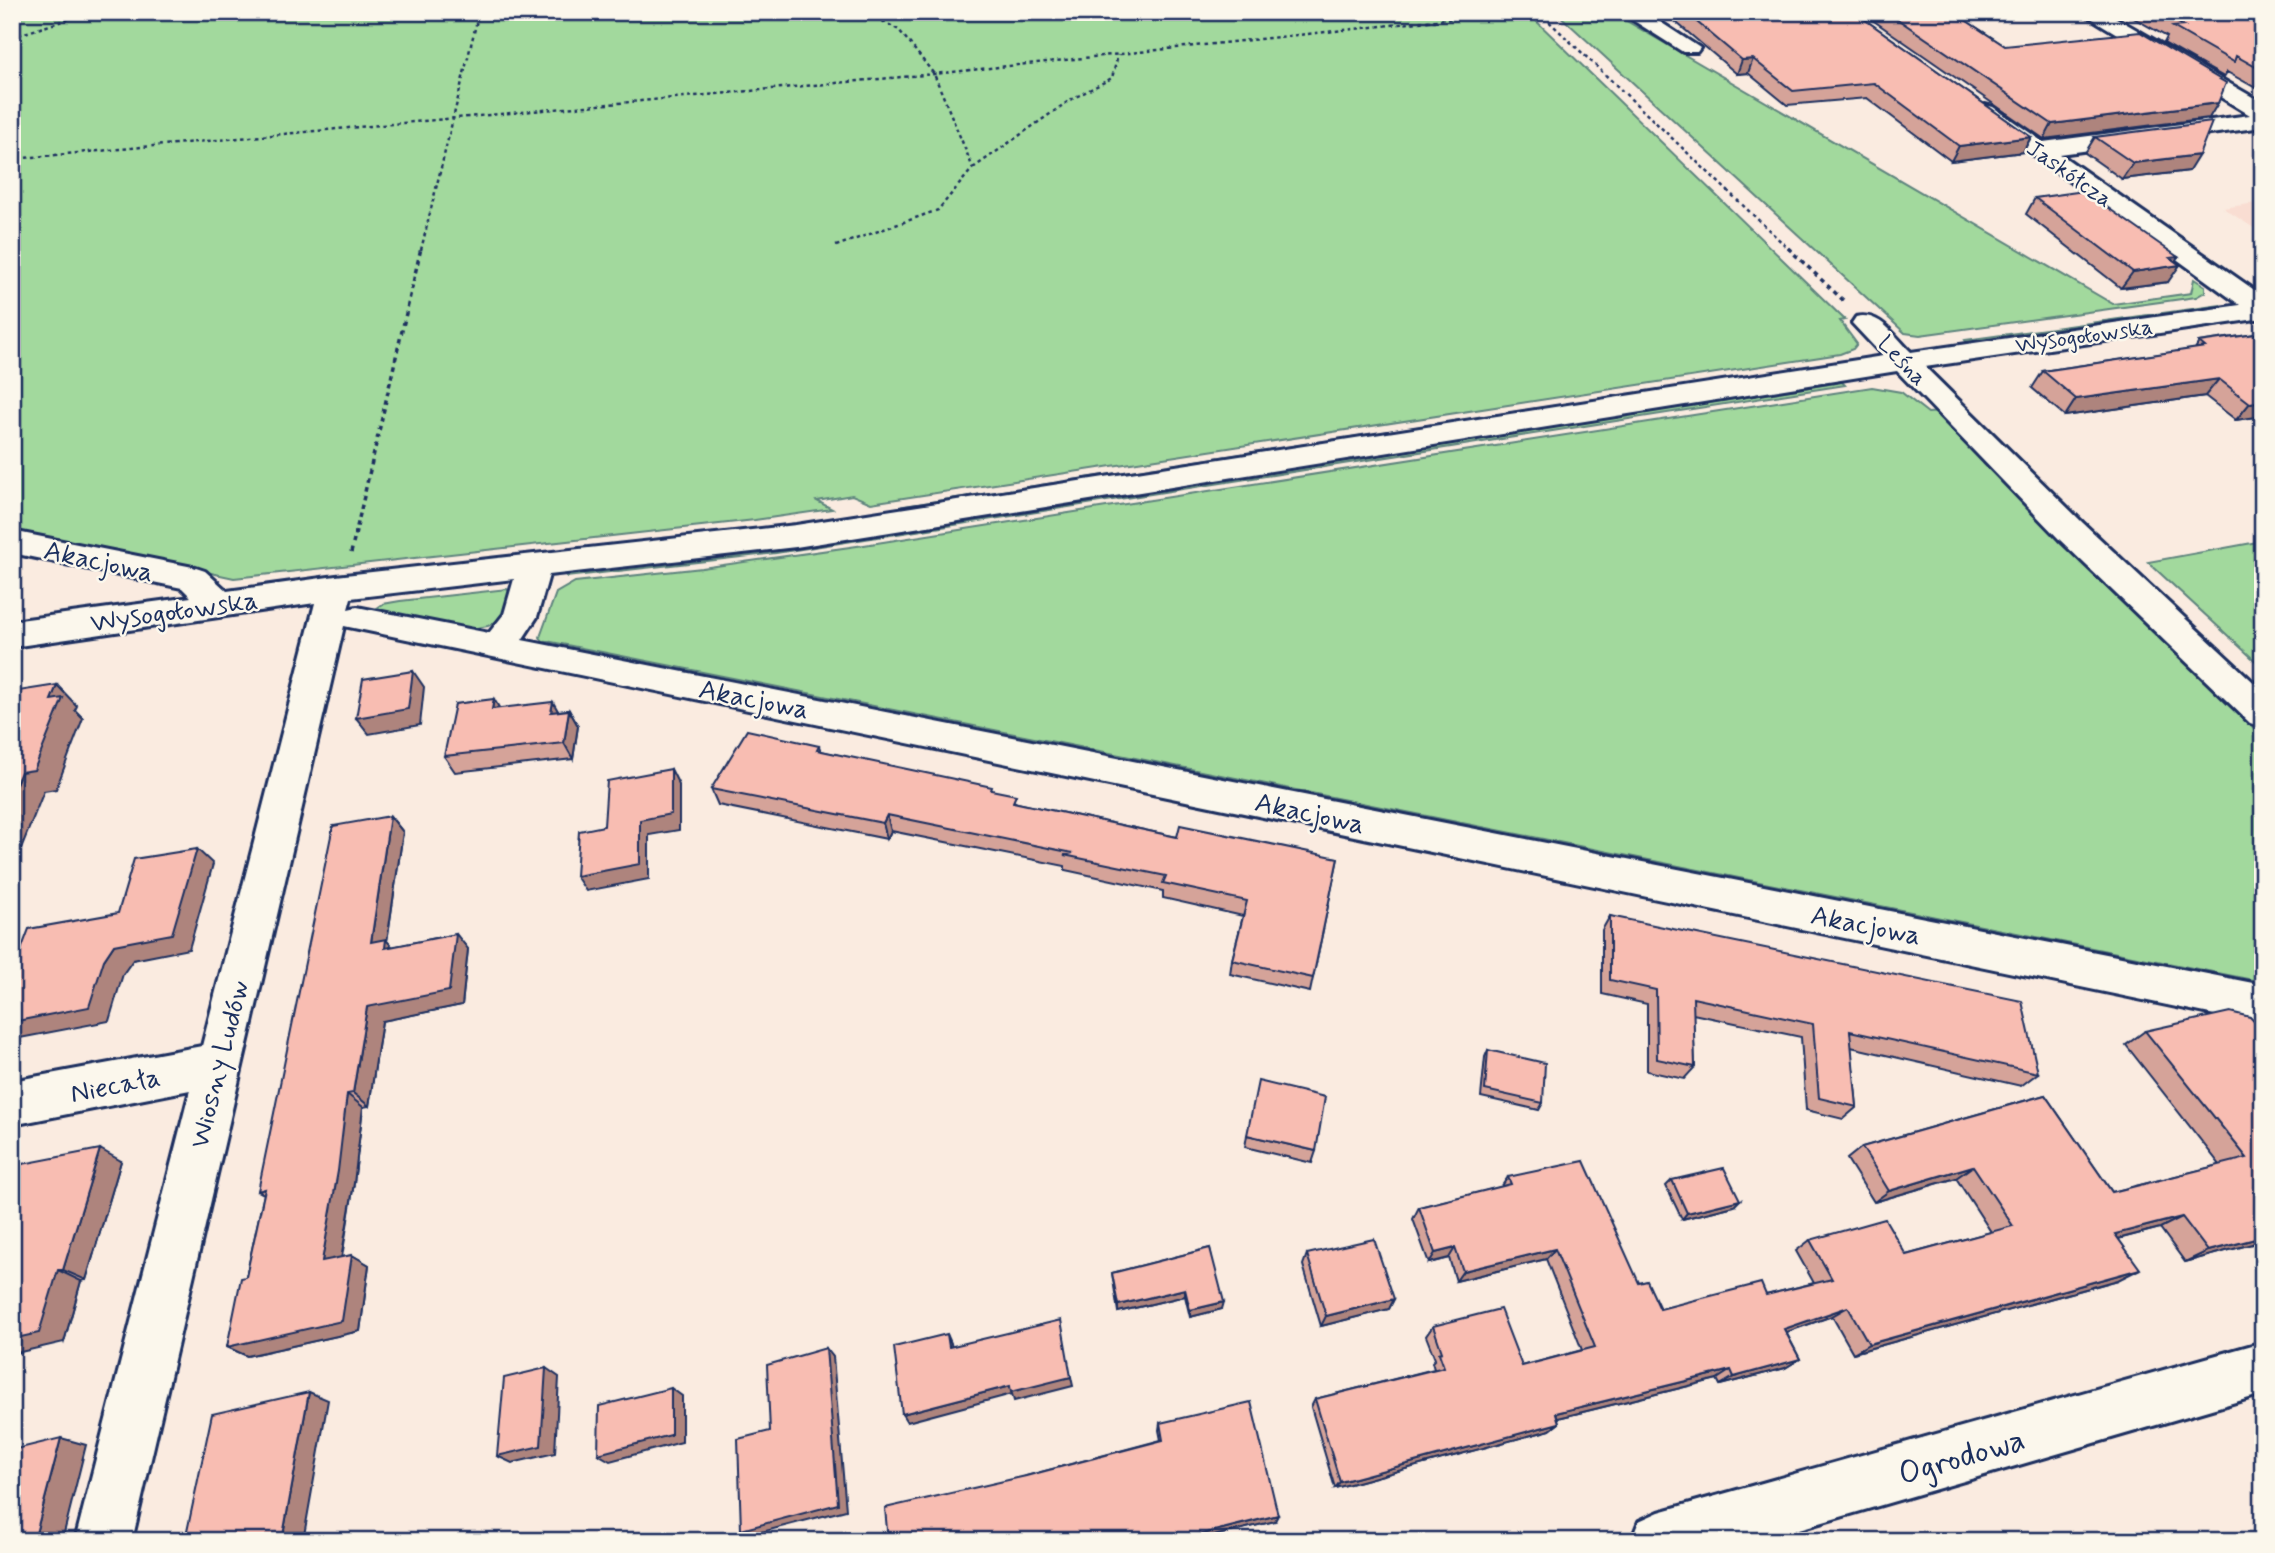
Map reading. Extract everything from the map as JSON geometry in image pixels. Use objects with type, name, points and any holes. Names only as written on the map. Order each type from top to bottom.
[{"type":"street","points":[[1630,12],[1690,48]]},
{"type":"street","points":[[2091,12],[2263,113]]},
{"type":"street","name":"Jaskółcza","points":[[1961,96],[2263,309]]},
{"type":"street","points":[[2038,150],[2263,120]]},
{"type":"street","name":"Wysogotowska","points":[[12,634],[219,604],[796,536],[1905,362],[2263,309]]},
{"type":"street","name":"Leśna","points":[[1866,323],[2071,531],[2263,713]]},
{"type":"street","name":"Akacjowa","points":[[12,542],[193,579],[219,604]]},
{"type":"street","points":[[498,647],[520,617],[535,566]]},
{"type":"street","name":"Akacjowa","points":[[347,591],[498,647],[2263,1005]]},
{"type":"street","name":"Wiosny Ludów","points":[[103,1541],[217,1064],[347,591]]},
{"type":"street","name":"Niecała","points":[[12,1103],[217,1064]]},
{"type":"street","name":"Ogrodowa","points":[[1659,1541],[2263,1368]]},
{"type":"path","points":[[12,37],[91,12]]},
{"type":"path","points":[[347,591],[451,120],[479,12]]},
{"type":"path","points":[[865,12],[899,30],[933,75],[973,168]]},
{"type":"path","points":[[12,159],[933,75],[1512,12]]},
{"type":"path","name":"Leśna","points":[[1539,12],[1866,323]]},
{"type":"path","points":[[836,246],[938,210],[973,168],[1070,100],[1112,78],[1118,55]]},
{"type":"shaded area","points":[[2263,202],[2263,234],[2223,208]]},
{"type":"green space","points":[[12,12],[1527,12],[1845,320],[1840,321],[1857,344],[1853,349],[1840,354],[871,503],[852,495],[817,501],[832,509],[755,520],[234,578],[12,530]]},
{"type":"green space","points":[[1556,12],[1611,12],[2113,304],[2191,293],[2194,279],[2205,286],[2205,292],[2196,297],[1920,335],[1905,333]]},
{"type":"green space","points":[[2221,305],[1967,343],[1965,340]]},
{"type":"green space","points":[[1823,364],[1826,366],[908,508],[904,506]]},
{"type":"green space","points":[[1842,382],[1845,385],[776,553],[566,577],[599,570],[776,549]]},
{"type":"green space","points":[[1872,387],[1901,392],[1928,413],[1941,412],[1989,463],[1984,464],[2263,738],[2263,982],[546,641],[545,644],[540,637],[556,593],[575,582],[702,568],[864,545]]},
{"type":"green space","points":[[2263,541],[2263,668],[2148,562]]},
{"type":"green space","points":[[507,589],[511,594],[503,618],[488,626],[466,630],[373,611],[383,604],[400,601]]},
{"type":"building","points":[[1685,12],[1854,12],[2031,137],[1959,146],[1874,83],[1793,91],[1753,59],[1742,60]]},
{"type":"building","points":[[1887,12],[1953,12],[2005,46],[2140,32],[2226,83],[2218,103],[2052,124]]},
{"type":"building","points":[[2158,12],[2263,12],[2263,71],[2236,56],[2234,62],[2173,27],[2184,26]]},
{"type":"building","points":[[2212,122],[2199,155],[2133,163],[2095,137]]},
{"type":"building","points":[[2084,191],[2178,257],[2170,258],[2180,265],[2133,272],[2035,198]]},
{"type":"building","points":[[2263,333],[2263,401],[2250,403],[2219,379],[2076,399],[2043,371],[2205,347],[2199,342]]},
{"type":"building","points":[[413,671],[408,709],[356,718],[363,679]]},
{"type":"building","points":[[57,685],[51,700],[63,698],[34,770],[21,772],[12,793],[12,692]]},
{"type":"building","points":[[494,699],[492,709],[553,702],[551,712],[569,710],[564,743],[444,756],[455,704]]},
{"type":"building","points":[[747,730],[819,746],[817,750],[992,787],[991,790],[1016,795],[1013,802],[1177,837],[1180,825],[1338,858],[1313,978],[1232,960],[1247,901],[1163,883],[1166,876],[1064,855],[1073,853],[887,815],[883,823],[711,789]]},
{"type":"building","points":[[671,769],[671,814],[640,820],[640,864],[576,876],[579,831],[604,826],[607,781]]},
{"type":"building","points":[[390,816],[371,942],[386,939],[385,948],[456,934],[449,991],[367,1007],[353,1093],[347,1094],[338,1171],[322,1261],[352,1255],[342,1321],[227,1347],[241,1278],[246,1277],[265,1189],[258,1191],[333,826]]},
{"type":"building","points":[[197,849],[172,934],[114,945],[104,960],[89,1007],[12,1022],[12,974],[29,929],[118,913],[134,859]]},
{"type":"building","points":[[1610,916],[2022,1001],[2038,1073],[1850,1031],[1857,1107],[1819,1098],[1813,1024],[1693,998],[1695,1067],[1657,1059],[1656,990],[1610,980]]},
{"type":"building","points":[[2230,1012],[2250,1017],[2263,1031],[2263,1237],[2208,1251],[2182,1217],[2115,1234],[2140,1269],[1869,1344],[1848,1307],[1784,1329],[1800,1359],[1734,1377],[1731,1370],[1556,1413],[1559,1423],[1340,1482],[1315,1399],[1444,1367],[1433,1326],[1500,1309],[1522,1366],[1595,1347],[1555,1249],[1463,1271],[1455,1248],[1435,1253],[1419,1207],[1511,1184],[1508,1177],[1584,1161],[1639,1283],[1647,1281],[1660,1309],[1761,1283],[1766,1295],[1832,1279],[1810,1240],[1885,1219],[1906,1255],[2013,1226],[1973,1166],[1889,1191],[1862,1147],[2045,1095],[2112,1192],[2247,1158],[2145,1031]]},
{"type":"building","points":[[1488,1050],[1545,1063],[1543,1103],[1485,1090]]},
{"type":"building","points":[[1258,1081],[1325,1097],[1316,1151],[1247,1135]]},
{"type":"building","points":[[100,1149],[63,1270],[58,1270],[39,1333],[12,1339],[12,1166]]},
{"type":"building","points":[[1724,1168],[1740,1200],[1687,1213],[1672,1180]]},
{"type":"building","points":[[1374,1239],[1394,1299],[1326,1316],[1307,1254]]},
{"type":"building","points":[[1210,1248],[1224,1302],[1190,1310],[1185,1289],[1118,1305],[1112,1273]]},
{"type":"building","points":[[1061,1320],[1071,1377],[1011,1392],[1010,1386],[902,1414],[894,1347],[947,1334],[949,1347]]},
{"type":"building","points":[[826,1348],[838,1504],[741,1530],[738,1439],[770,1431],[767,1365]]},
{"type":"building","points":[[546,1368],[541,1446],[497,1456],[504,1378]]},
{"type":"building","points":[[671,1388],[671,1435],[598,1454],[599,1406]]},
{"type":"building","points":[[309,1392],[282,1541],[185,1541],[212,1414]]},
{"type":"building","points":[[1251,1402],[1278,1515],[1174,1541],[888,1541],[885,1508],[1026,1476],[1163,1440],[1160,1423]]},
{"type":"building","points":[[61,1438],[34,1541],[12,1541],[12,1450]]}]
